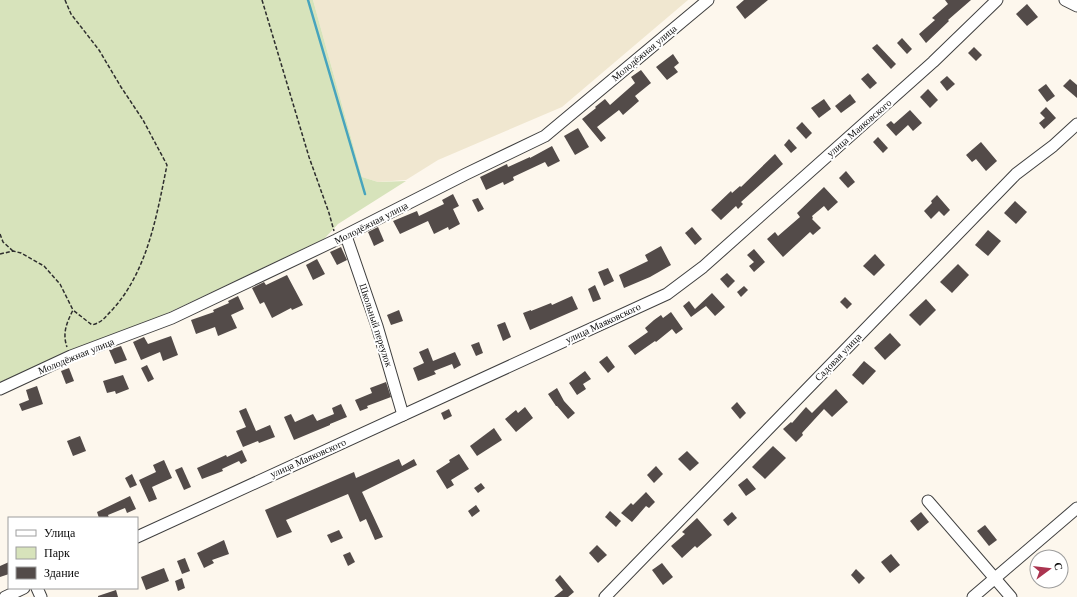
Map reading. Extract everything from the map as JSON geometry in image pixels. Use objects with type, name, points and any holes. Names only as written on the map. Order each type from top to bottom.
[{"type":"street","name":"Молодёжная улица","points":[[0,388],[71,356],[172,318],[341,238],[466,174],[545,136],[708,0]]},
{"type":"street","name":"улица Маяковского","points":[[138,536],[667,294],[703,267],[933,62],[997,0]]},
{"type":"street","points":[[1065,0],[1077,6]]},
{"type":"street","name":"Садовая улица","points":[[605,597],[1016,174],[1053,146],[1077,124]]},
{"type":"street","name":"Школьный переулок","points":[[341,238],[377,326],[403,415]]},
{"type":"street","points":[[928,501],[1010,597]]},
{"type":"street","points":[[973,597],[1077,508]]},
{"type":"street","points":[[5,597],[22,589]]},
{"type":"path","points":[[0,254],[13,251],[21,253],[44,266],[60,284],[73,310],[92,325],[100,322],[118,304],[138,272],[148,246],[167,165],[143,120],[99,50],[71,14],[65,0]]},
{"type":"path","points":[[262,0],[306,149],[329,213],[341,238]]},
{"type":"path","points":[[0,234],[3,242],[13,251]]},
{"type":"path","points":[[71,356],[65,340],[65,326],[73,310]]},
{"type":"shaded area","points":[[313,0],[688,0],[562,107],[438,160],[406,180],[378,182],[362,177]]},
{"type":"green space","points":[[0,0],[313,0],[362,177],[378,182],[406,181],[338,224],[324,239],[157,318],[0,382]]},
{"type":"building","points":[[744,0],[768,0],[745,19],[736,7]]},
{"type":"building","points":[[945,0],[971,0],[948,20],[949,21],[926,43],[919,34],[935,20],[932,18],[948,4]]},
{"type":"building","points":[[1027,4],[1038,17],[1027,26],[1016,14]]},
{"type":"building","points":[[902,38],[912,49],[907,54],[897,43]]},
{"type":"building","points":[[877,44],[896,64],[891,69],[872,48]]},
{"type":"building","points":[[974,47],[982,55],[976,61],[968,53]]},
{"type":"building","points":[[673,54],[679,63],[674,67],[678,72],[667,80],[656,67]]},
{"type":"building","points":[[641,70],[651,83],[635,96],[639,101],[623,115],[619,110],[597,127],[606,138],[601,142],[582,119],[605,99],[610,105],[635,83],[631,77]]},
{"type":"building","points":[[868,73],[877,83],[870,89],[861,79]]},
{"type":"building","points":[[947,76],[955,84],[947,91],[940,82]]},
{"type":"building","points":[[1070,79],[1077,85],[1077,98],[1063,86]]},
{"type":"building","points":[[1046,84],[1055,96],[1047,102],[1038,90]]},
{"type":"building","points":[[928,89],[938,100],[930,108],[920,97]]},
{"type":"building","points":[[850,94],[856,102],[841,113],[835,106]]},
{"type":"building","points":[[824,99],[831,109],[819,118],[811,108]]},
{"type":"building","points":[[1046,107],[1056,118],[1044,129],[1039,123],[1045,118],[1040,113]]},
{"type":"building","points":[[910,110],[922,123],[913,131],[908,125],[896,136],[886,125],[891,121],[894,124]]},
{"type":"building","points":[[802,122],[812,133],[806,139],[796,128]]},
{"type":"building","points":[[578,128],[589,147],[575,155],[564,136]]},
{"type":"building","points":[[878,137],[888,148],[883,153],[873,142]]},
{"type":"building","points":[[789,139],[797,148],[791,153],[784,145]]},
{"type":"building","points":[[981,142],[997,161],[986,171],[976,159],[972,162],[966,155]]},
{"type":"building","points":[[552,146],[560,161],[548,167],[545,162],[513,177],[514,180],[504,185],[503,182],[486,190],[480,177],[507,164],[508,167],[530,158]]},
{"type":"building","points":[[775,154],[783,164],[741,202],[743,204],[738,209],[736,206],[721,220],[711,210],[731,191],[732,193],[740,186],[741,187]]},
{"type":"building","points":[[846,171],[855,182],[848,188],[839,178]]},
{"type":"building","points":[[824,187],[838,202],[828,211],[824,206],[812,216],[812,219],[821,228],[813,235],[810,232],[783,257],[767,239],[775,232],[778,236],[800,217],[797,213]]},
{"type":"building","points":[[453,194],[459,206],[453,209],[460,224],[449,230],[448,227],[434,234],[428,221],[400,234],[393,221],[417,211],[419,216],[444,204],[442,200]]},
{"type":"building","points":[[937,195],[950,210],[944,216],[939,211],[931,219],[924,211]]},
{"type":"building","points":[[478,198],[484,209],[478,212],[472,200]]},
{"type":"building","points":[[1015,201],[1027,212],[1016,224],[1004,213]]},
{"type":"building","points":[[378,227],[384,241],[374,246],[368,232]]},
{"type":"building","points":[[692,227],[702,239],[695,245],[685,233]]},
{"type":"building","points":[[988,230],[1001,241],[988,256],[975,245]]},
{"type":"building","points":[[661,246],[671,265],[650,277],[624,288],[619,275],[648,261],[645,255]]},
{"type":"building","points":[[341,247],[347,260],[337,265],[330,252]]},
{"type":"building","points":[[754,249],[765,262],[754,272],[749,266],[754,262],[747,255]]},
{"type":"building","points":[[875,254],[885,265],[874,276],[863,266]]},
{"type":"building","points":[[317,259],[325,274],[313,280],[306,265]]},
{"type":"building","points":[[958,264],[969,275],[952,293],[940,282]]},
{"type":"building","points":[[608,268],[614,281],[604,286],[598,272]]},
{"type":"building","points":[[727,273],[735,281],[728,288],[720,279]]},
{"type":"building","points":[[287,275],[303,305],[292,310],[291,308],[272,318],[264,302],[260,304],[252,288],[264,282],[266,285]]},
{"type":"building","points":[[595,285],[601,299],[593,302],[588,289]]},
{"type":"building","points":[[744,286],[748,290],[741,297],[737,292]]},
{"type":"building","points":[[712,293],[725,307],[715,316],[706,306],[691,317],[683,306],[689,301],[695,309]]},
{"type":"building","points":[[238,296],[244,309],[231,315],[237,328],[218,336],[215,327],[196,334],[191,320],[214,312],[213,310],[229,303],[228,301]]},
{"type":"building","points":[[572,296],[578,309],[530,330],[523,313],[551,303],[552,305]]},
{"type":"building","points":[[845,297],[852,304],[847,309],[840,302]]},
{"type":"building","points":[[926,299],[936,310],[920,326],[909,315]]},
{"type":"building","points":[[399,310],[403,321],[391,325],[387,315]]},
{"type":"building","points":[[671,312],[683,329],[676,334],[672,329],[656,342],[655,341],[635,355],[628,346],[648,332],[645,328],[654,320],[661,315],[663,318]]},
{"type":"building","points":[[505,322],[511,337],[503,341],[497,325]]},
{"type":"building","points":[[890,333],[901,345],[885,360],[874,348]]},
{"type":"building","points":[[171,336],[178,355],[163,361],[160,352],[141,360],[133,342],[144,337],[148,344]]},
{"type":"building","points":[[479,342],[483,353],[476,356],[471,345]]},
{"type":"building","points":[[121,346],[127,360],[115,364],[109,350]]},
{"type":"building","points":[[428,348],[433,361],[455,352],[461,365],[454,369],[452,364],[434,371],[436,374],[418,381],[413,368],[424,363],[419,352]]},
{"type":"building","points":[[607,356],[615,367],[608,373],[599,362]]},
{"type":"building","points":[[864,361],[876,371],[863,385],[852,375]]},
{"type":"building","points":[[147,365],[154,379],[148,382],[141,368]]},
{"type":"building","points":[[69,368],[74,381],[66,384],[61,371]]},
{"type":"building","points":[[585,371],[591,379],[583,384],[586,389],[577,395],[569,383]]},
{"type":"building","points":[[123,375],[129,389],[116,394],[115,391],[107,393],[103,381]]},
{"type":"building","points":[[386,382],[391,397],[367,406],[368,408],[360,411],[355,400],[372,393],[370,388]]},
{"type":"building","points":[[37,386],[43,404],[22,411],[19,404],[29,400],[26,390]]},
{"type":"building","points":[[557,388],[564,401],[575,413],[568,419],[556,406],[548,394]]},
{"type":"building","points":[[836,389],[848,402],[832,417],[824,409],[802,433],[803,435],[796,442],[783,429],[791,422],[792,423],[806,407],[812,413]]},
{"type":"building","points":[[737,402],[746,413],[740,419],[731,408]]},
{"type":"building","points":[[341,404],[347,417],[294,440],[284,417],[291,414],[295,422],[313,414],[317,421],[334,414],[332,408]]},
{"type":"building","points":[[525,407],[533,418],[516,432],[505,419],[516,410],[518,413]]},
{"type":"building","points":[[246,408],[256,431],[270,425],[275,437],[259,443],[258,441],[243,447],[236,431],[246,427],[239,411]]},
{"type":"building","points":[[449,409],[452,416],[444,420],[441,413]]},
{"type":"building","points":[[494,428],[502,440],[477,456],[470,446]]},
{"type":"building","points":[[80,436],[86,451],[73,456],[67,441]]},
{"type":"building","points":[[773,446],[786,458],[765,479],[752,467]]},
{"type":"building","points":[[242,450],[247,461],[241,464],[239,461],[222,469],[223,471],[202,479],[197,468],[226,455],[227,457]]},
{"type":"building","points":[[687,451],[699,463],[690,471],[678,459]]},
{"type":"building","points":[[459,454],[469,469],[451,480],[454,485],[447,489],[436,471]]},
{"type":"building","points":[[399,459],[402,466],[414,459],[417,465],[362,492],[383,537],[375,540],[366,519],[360,522],[348,494],[286,520],[292,532],[277,538],[265,510],[354,472],[356,478]]},
{"type":"building","points":[[164,460],[172,478],[152,487],[157,499],[149,502],[139,480],[156,472],[153,465]]},
{"type":"building","points":[[656,466],[663,474],[654,483],[647,475]]},
{"type":"building","points":[[182,467],[191,487],[184,490],[175,470]]},
{"type":"building","points":[[132,474],[137,485],[130,488],[125,478]]},
{"type":"building","points":[[747,478],[756,489],[746,496],[738,485]]},
{"type":"building","points":[[481,483],[485,488],[478,493],[474,488]]},
{"type":"building","points":[[646,492],[655,502],[649,508],[646,506],[632,522],[621,513],[631,503],[633,505]]},
{"type":"building","points":[[130,496],[136,509],[127,513],[125,508],[108,515],[109,517],[99,517],[97,512]]},
{"type":"building","points":[[476,505],[480,511],[472,517],[468,511]]},
{"type":"building","points":[[610,511],[621,521],[616,527],[605,517]]},
{"type":"building","points":[[732,512],[737,518],[728,526],[723,520]]},
{"type":"building","points":[[921,512],[929,522],[918,531],[910,521]]},
{"type":"building","points":[[697,518],[712,535],[697,548],[695,546],[682,558],[671,546],[685,534],[682,532]]},
{"type":"building","points":[[985,525],[997,540],[989,546],[977,531]]},
{"type":"building","points":[[339,530],[343,538],[331,543],[327,535]]},
{"type":"building","points":[[224,540],[229,554],[212,560],[214,563],[204,568],[197,553]]},
{"type":"building","points":[[597,545],[607,555],[598,563],[589,553]]},
{"type":"building","points":[[350,552],[355,562],[348,566],[343,555]]},
{"type":"building","points":[[891,554],[900,565],[890,573],[881,562]]},
{"type":"building","points":[[185,558],[190,571],[182,574],[177,561]]},
{"type":"building","points":[[8,562],[8,574],[0,577],[0,566]]},
{"type":"building","points":[[662,563],[673,577],[663,585],[652,570]]},
{"type":"building","points":[[164,568],[169,581],[146,590],[141,577]]},
{"type":"building","points":[[856,569],[865,578],[859,584],[851,575]]},
{"type":"building","points":[[560,575],[574,592],[568,597],[554,597],[563,590],[555,580]]},
{"type":"building","points":[[182,578],[185,588],[178,591],[175,581]]},
{"type":"building","points":[[116,590],[118,597],[98,597],[98,596]]},
{"type":"waterway","points":[[308,0],[365,194]]}]
